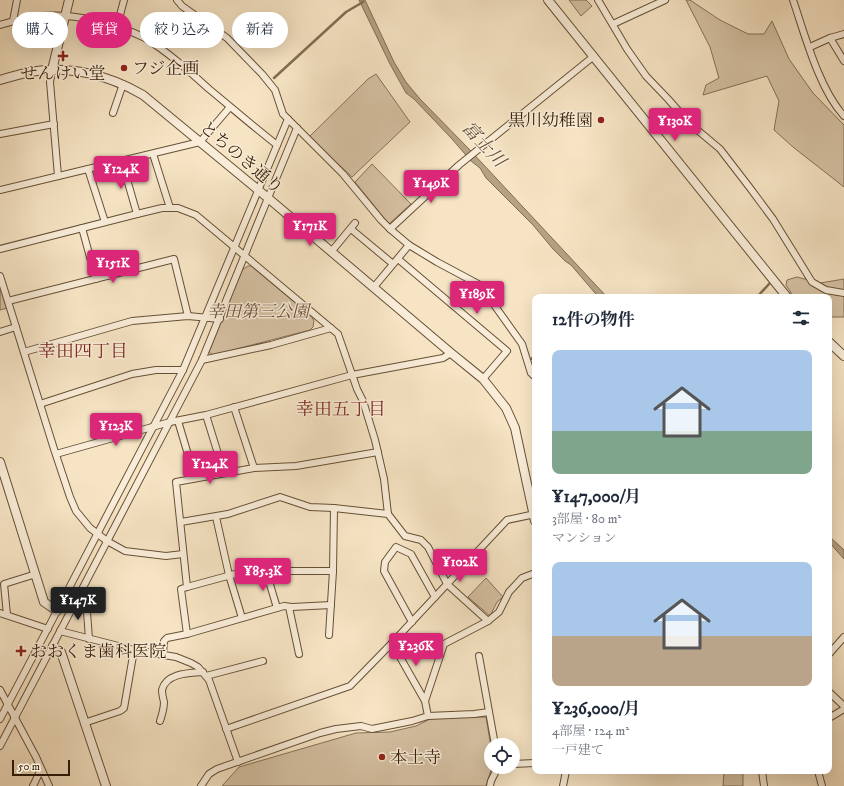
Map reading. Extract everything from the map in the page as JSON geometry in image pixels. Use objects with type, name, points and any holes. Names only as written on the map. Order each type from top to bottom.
[{"type":"street","points":[[15,12],[17,0]]},
{"type":"street","points":[[67,12],[69,0]]},
{"type":"street","points":[[121,12],[124,0]]},
{"type":"street","points":[[177,0],[182,6],[227,38],[262,74],[275,90],[283,114],[343,174],[390,229],[409,245],[480,285],[522,344],[532,374]]},
{"type":"street","points":[[548,0],[785,294]]},
{"type":"street","points":[[598,0],[627,49],[646,76],[683,117],[720,149],[770,216],[812,282],[826,290],[844,292]]},
{"type":"street","points":[[613,24],[665,0]]},
{"type":"street","points":[[793,0],[822,81],[836,107],[843,114]]},
{"type":"street","points":[[0,25],[12,21]]},
{"type":"street","points":[[132,33],[144,38],[167,53],[277,145]]},
{"type":"street","points":[[810,47],[830,38],[844,34]]},
{"type":"street","points":[[830,38],[844,61]]},
{"type":"street","points":[[58,48],[50,82],[58,176]]},
{"type":"street","points":[[390,229],[459,165],[594,56]]},
{"type":"street","name":"とちのき通り","points":[[0,80],[31,72],[52,70],[77,71],[97,74],[123,84],[143,95],[259,190],[483,379],[506,408],[515,428],[532,504]]},
{"type":"street","points":[[113,113],[123,84]]},
{"type":"street","points":[[0,190],[122,162],[200,142],[230,106]]},
{"type":"street","points":[[0,718],[183,370],[288,119]]},
{"type":"street","points":[[0,134],[54,124]]},
{"type":"street","points":[[0,746],[202,360],[297,128]]},
{"type":"street","points":[[154,154],[170,208]]},
{"type":"street","points":[[122,162],[137,214]]},
{"type":"street","points":[[88,169],[105,222]]},
{"type":"street","points":[[0,249],[137,214],[170,208],[178,208],[196,216],[338,334],[373,431],[384,479],[388,514],[406,536],[421,540],[428,547],[447,584],[488,621]]},
{"type":"street","points":[[331,252],[353,226],[392,264]]},
{"type":"street","points":[[82,228],[96,279]]},
{"type":"street","points":[[374,287],[409,245]]},
{"type":"street","points":[[398,258],[507,351],[483,379]]},
{"type":"street","points":[[8,302],[174,259],[188,316]]},
{"type":"street","points":[[0,276],[56,454],[76,511],[90,528],[107,541],[125,551],[166,556],[183,554]]},
{"type":"street","points":[[24,352],[132,321],[188,316],[220,318]]},
{"type":"street","points":[[0,332],[16,327]]},
{"type":"street","points":[[202,360],[271,345],[331,328]]},
{"type":"street","points":[[832,345],[844,356]]},
{"type":"street","points":[[56,454],[170,422],[206,415],[352,375],[443,358],[451,353]]},
{"type":"street","points":[[40,404],[132,374],[156,370],[183,370]]},
{"type":"street","points":[[234,407],[254,468]]},
{"type":"street","points":[[206,415],[224,473]]},
{"type":"street","points":[[178,421],[195,478]]},
{"type":"street","points":[[187,587],[176,482],[254,468],[296,466],[378,452]]},
{"type":"street","points":[[0,462],[44,602],[57,612]]},
{"type":"street","points":[[181,522],[216,517],[280,497],[310,507],[388,514]]},
{"type":"street","points":[[329,635],[333,571],[334,508]]},
{"type":"street","points":[[216,517],[229,575],[242,618]]},
{"type":"street","points":[[226,729],[350,686],[507,520],[532,517]]},
{"type":"street","points":[[412,622],[384,571],[385,562],[396,547],[410,554],[435,597]]},
{"type":"street","points":[[187,634],[181,589],[246,570],[333,571]]},
{"type":"street","points":[[266,571],[277,608]]},
{"type":"street","points":[[7,615],[4,584],[36,574]]},
{"type":"street","points":[[425,701],[444,644],[488,621],[499,612],[509,592],[522,578],[532,574]]},
{"type":"street","points":[[78,596],[86,599],[89,639]]},
{"type":"street","points":[[163,654],[164,641],[167,638],[187,634],[284,606],[331,605]]},
{"type":"street","points":[[289,607],[300,654]]},
{"type":"street","points":[[0,613],[48,629]]},
{"type":"street","points":[[60,631],[134,650],[163,654],[191,663],[209,680],[238,762]]},
{"type":"street","points":[[832,651],[844,637]]},
{"type":"street","points":[[392,643],[425,701],[428,716]]},
{"type":"street","points":[[53,646],[61,652],[106,786]]},
{"type":"street","points":[[84,723],[120,711],[124,708],[134,650]]},
{"type":"street","points":[[479,656],[494,738]]},
{"type":"street","points":[[160,721],[164,704],[162,690],[165,682],[176,675],[187,673],[204,674],[263,661]]},
{"type":"street","points":[[0,690],[8,703],[49,786]]},
{"type":"street","points":[[832,695],[844,708],[832,716]]},
{"type":"street","points":[[201,786],[209,774],[238,762],[320,733],[336,729],[361,726],[372,729],[412,721],[428,716],[489,712]]},
{"type":"street","points":[[520,764],[532,763]]},
{"type":"street","points":[[33,786],[41,769]]},
{"type":"street","points":[[490,786],[495,774]]},
{"type":"street","points":[[563,786],[565,774]]},
{"type":"street","points":[[762,774],[764,786]]},
{"type":"street","points":[[819,774],[822,786]]},
{"type":"green space","points":[[569,0],[586,0],[592,6],[581,16]]},
{"type":"green space","points":[[686,0],[690,0],[720,20],[748,34],[764,34],[772,21],[789,59],[813,93],[844,125],[844,187],[774,130],[779,101],[767,76],[703,95],[706,85],[719,78],[710,47]]},
{"type":"green space","points":[[376,74],[410,122],[352,177],[309,137],[368,79]]},
{"type":"green space","points":[[372,164],[411,204],[389,224],[355,182]]},
{"type":"green space","name":"幸田第三公園","points":[[248,266],[251,266],[312,317],[314,321],[313,327],[310,330],[213,355],[209,352],[242,270]]},
{"type":"green space","points":[[797,277],[820,283],[844,279],[844,317],[832,317],[832,294],[792,294],[786,285],[787,280]]},
{"type":"green space","points":[[0,286],[7,308],[0,310]]},
{"type":"green space","points":[[486,578],[503,597],[497,602],[490,616],[468,597]]},
{"type":"green space","name":"本土寺","points":[[486,717],[490,738],[484,738],[484,774],[490,774],[486,786],[222,786],[239,767],[356,733],[390,732],[416,726],[432,718]]},
{"type":"green space","points":[[724,774],[743,774],[743,786],[723,786]]},
{"type":"shaded area","points":[[359,0],[365,0],[394,62],[406,82],[420,99],[468,148],[604,294],[595,293],[571,265],[553,249],[533,225],[486,178],[480,168],[471,161],[414,99],[406,93]]},
{"type":"shaded area","points":[[832,539],[844,550],[844,559],[832,545]]},
{"type":"waterway","points":[[274,78],[346,12],[363,2]]},
{"type":"waterway","points":[[760,294],[770,283]]},
{"type":"place","name":"せんけい堂","points":[[63,56]]},
{"type":"place","name":"フジ企画","points":[[124,68]]},
{"type":"place","name":"黒川幼稚園","points":[[601,120]]},
{"type":"place","name":"おおくま歯科医院","points":[[21,651]]},
{"type":"place","name":"本土寺","points":[[382,757]]},
{"type":"district","name":"幸田四丁目","points":[[83,351]]},
{"type":"district","name":"幸田五丁目","points":[[341,409]]},
{"type":"water label","name":"富士川","points":[[484,144]]}]
